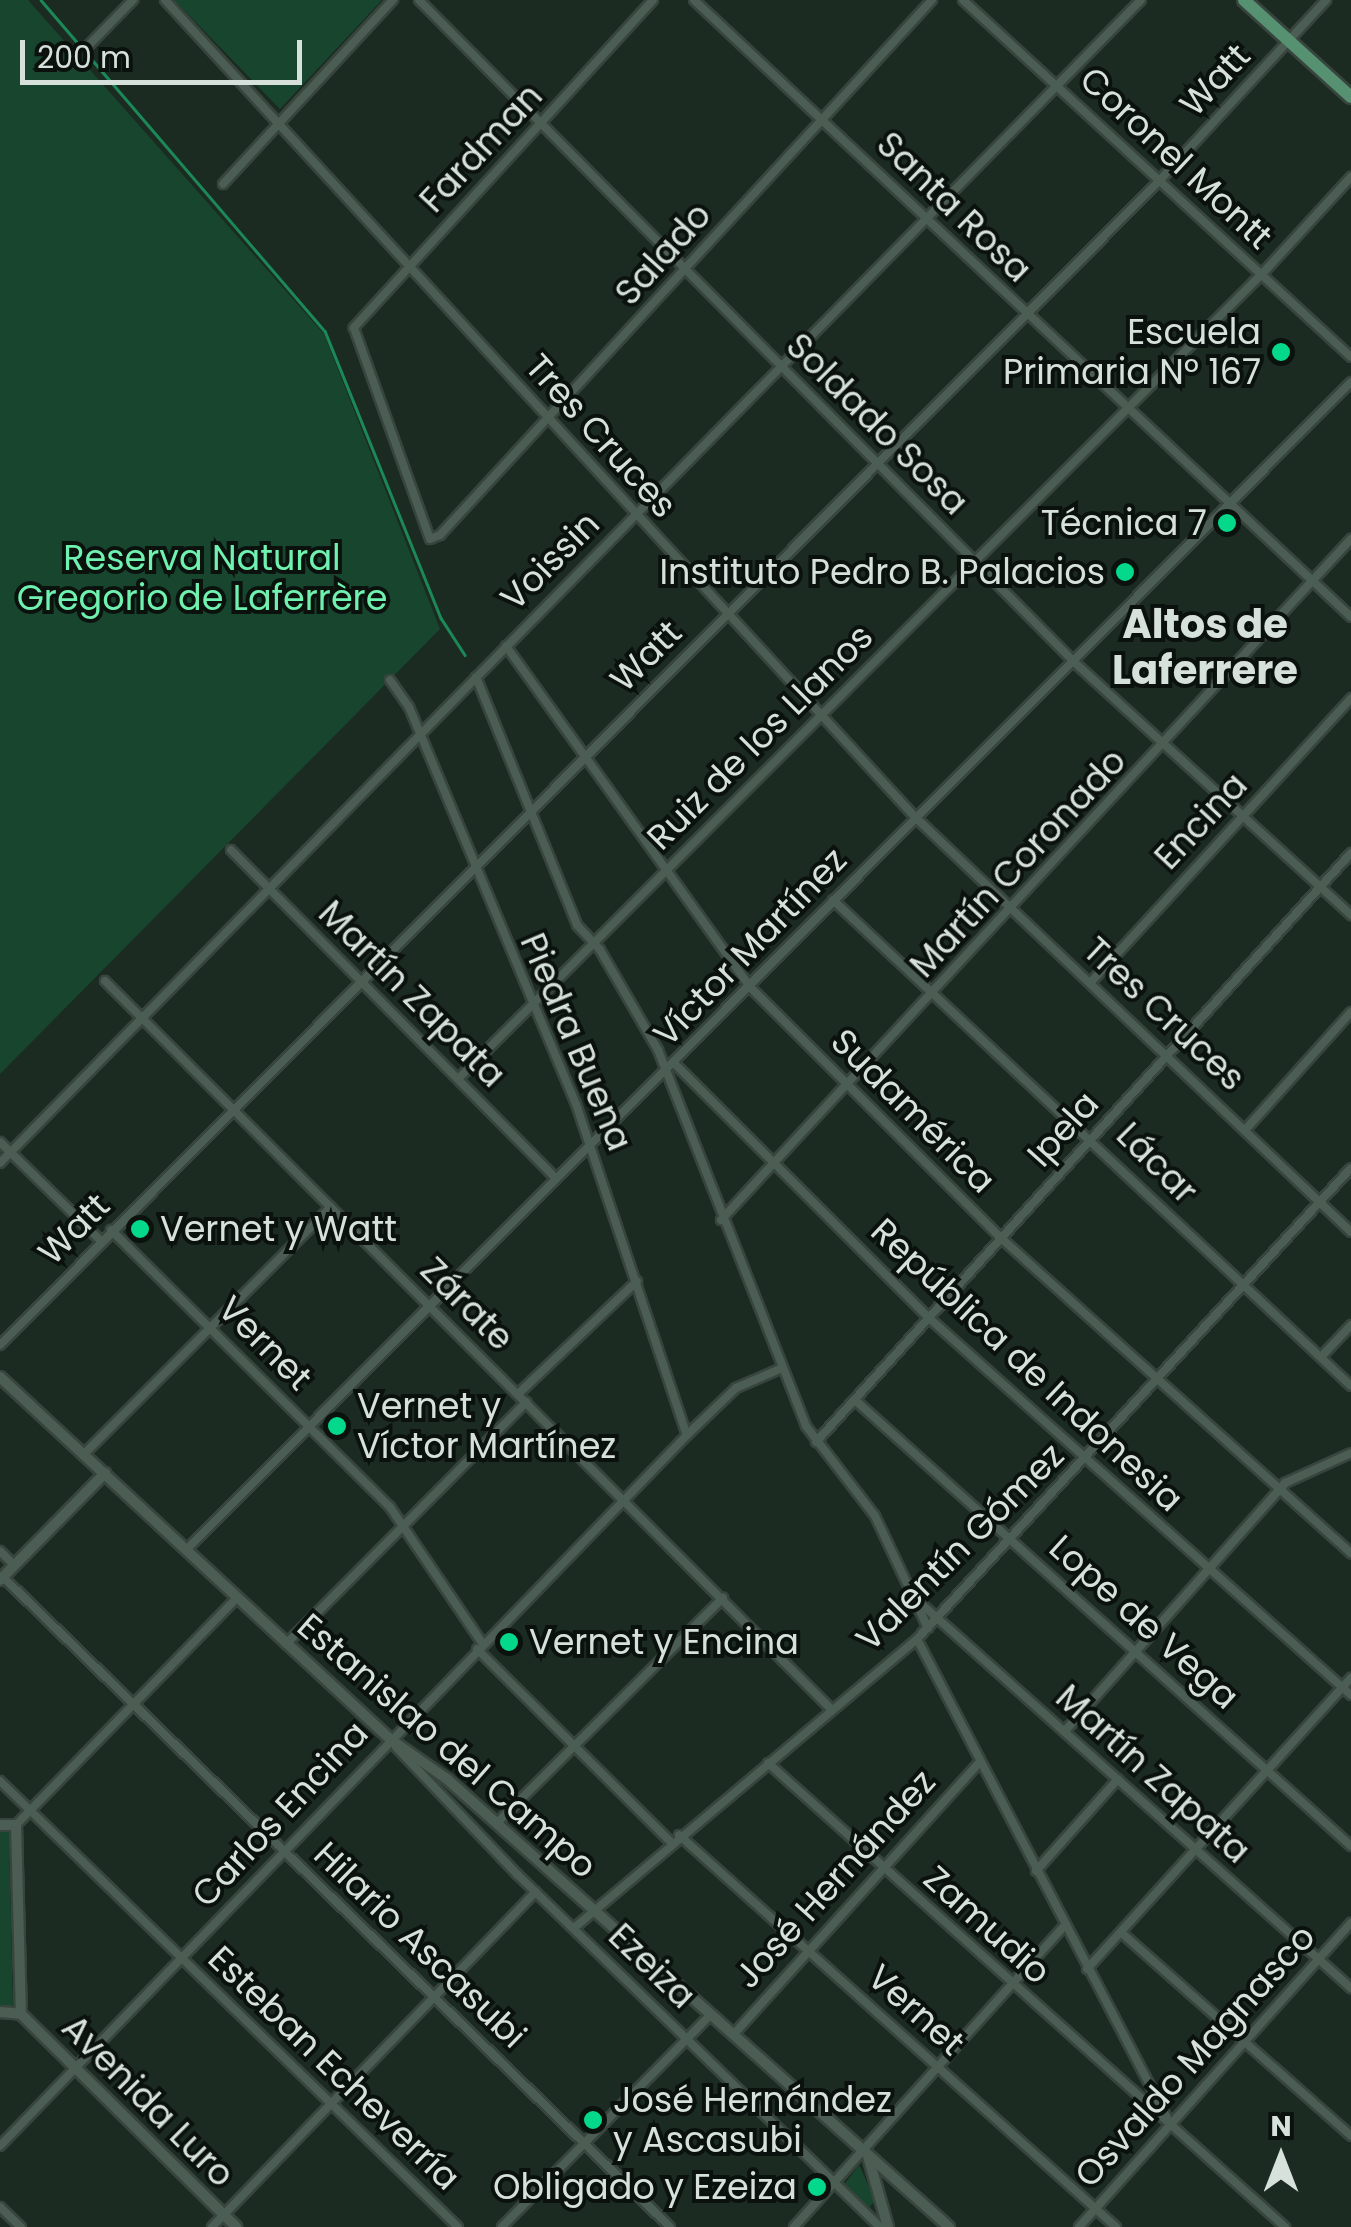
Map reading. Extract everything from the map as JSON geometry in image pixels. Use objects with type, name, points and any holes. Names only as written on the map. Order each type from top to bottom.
[{"type":"main road","points":[[1244,0],[1351,97]]},
{"type":"street","points":[[90,44],[133,0]]},
{"type":"street","name":"Tres Cruces","points":[[165,0],[914,816],[1169,1054],[1351,1232]]},
{"type":"street","points":[[223,184],[393,0]]},
{"type":"street","name":"Soldado Sosa","points":[[418,0],[1074,661],[1351,915]]},
{"type":"street","name":"Fardman","points":[[430,539],[353,336],[408,266],[654,0]]},
{"type":"street","name":"Santa Rosa","points":[[694,0],[1351,617]]},
{"type":"street","name":"Salado","points":[[430,539],[548,419],[932,0]]},
{"type":"street","name":"Coronel Montt","points":[[963,0],[1351,357]]},
{"type":"street","name":"Voissin","points":[[0,1162],[1060,88],[1142,0]]},
{"type":"street","name":"Watt","points":[[0,1345],[100,1240],[1160,180],[1326,0]]},
{"type":"street","name":"Ruiz de los Llanos","points":[[459,1078],[591,940],[666,870],[1262,274],[1351,176]]},
{"type":"street","name":"Víctor Martínez","points":[[187,1549],[590,1142],[675,1064],[914,816],[1351,382]]},
{"type":"street","name":"Martín Coronado","points":[[721,1220],[850,1087],[1351,540]]},
{"type":"street","name":"Sudamérica","points":[[506,646],[749,986],[1001,1238],[1351,1554]]},
{"type":"street","points":[[476,677],[576,924],[591,940],[666,1072],[721,1220],[816,1442],[875,1516],[928,1628]]},
{"type":"street","name":"Piedra Buena","points":[[390,680],[421,738],[590,1142],[687,1436]]},
{"type":"street","name":"Encina","points":[[1092,981],[1351,698]]},
{"type":"street","name":"Martín Zapata","points":[[231,850],[555,1177]]},
{"type":"street","name":"Ipela","points":[[816,1442],[1351,854]]},
{"type":"street","name":"Lácar","points":[[833,900],[1093,1138],[1243,1287],[1351,1386]]},
{"type":"street","name":"Zárate","points":[[105,981],[831,1709]]},
{"type":"street","points":[[1246,1129],[1351,1012]]},
{"type":"street","name":"República de Indonesia","points":[[675,1064],[929,1318],[1351,1695]]},
{"type":"street","points":[[0,1142],[100,1240]]},
{"type":"street","name":"Valentín Gómez","points":[[574,1928],[592,1908],[917,1640],[1351,1168]]},
{"type":"street","points":[[84,1454],[330,1206]]},
{"type":"street","name":"Vernet","points":[[111,1230],[404,1524],[480,1646],[574,1746],[1116,2227]]},
{"type":"street","points":[[518,1394],[638,1282]]},
{"type":"street","points":[[1321,1358],[1351,1325]]},
{"type":"street","name":"Carlos Encina","points":[[0,2146],[687,1436],[736,1388],[782,1368]]},
{"type":"street","name":"Estanislao del Campo","points":[[2,1381],[390,1739],[497,1824],[949,2227]]},
{"type":"street","name":"Lope de Vega","points":[[855,1400],[1351,1846]]},
{"type":"street","points":[[286,1644],[526,1402]]},
{"type":"street","points":[[1065,1731],[1280,1489],[1351,1453]]},
{"type":"street","points":[[1,1579],[104,1473]]},
{"type":"street","points":[[0,1551],[14,1565]]},
{"type":"street","name":"Hilario Ascasubi","points":[[1,1579],[670,2227]]},
{"type":"street","points":[[0,1825],[16,1825],[238,1597]]},
{"type":"street","points":[[497,1824],[723,1598]]},
{"type":"street","name":"Martín Zapata","points":[[917,1601],[1351,1988]]},
{"type":"street","points":[[917,1640],[1171,2126]]},
{"type":"street","points":[[1087,1969],[1124,1934],[1351,1678]]},
{"type":"street","name":"Ezeiza","points":[[390,1739],[536,1892],[880,2227]]},
{"type":"street","name":"José Hernández","points":[[734,2035],[806,1949],[979,1762]]},
{"type":"street","name":"Zamudio","points":[[768,1763],[1285,2227]]},
{"type":"street","points":[[1036,1871],[1118,1780]]},
{"type":"street","name":"Esteban Echeverría","points":[[0,1781],[458,2227]]},
{"type":"street","name":"Avenida Luro","points":[[16,1825],[20,2014]]},
{"type":"street","points":[[212,2227],[536,1892]]},
{"type":"street","name":"Osvaldo Magnasco","points":[[1080,2227],[1351,1922]]},
{"type":"street","points":[[794,2227],[865,2153],[1064,1926]]},
{"type":"street","points":[[1124,1934],[1351,2136]]},
{"type":"street","name":"Avenida Luro","points":[[0,2012],[20,2014],[236,2227]]},
{"type":"street","name":"José Hernández","points":[[502,2227],[710,2015]]},
{"type":"street","points":[[865,2153],[888,2227]]},
{"type":"street","points":[[0,2207],[21,2227]]},
{"type":"green space","name":"Reserva Natural Gregorio de Laferrère","points":[[0,0],[28,0],[324,334],[440,629],[0,1074]]},
{"type":"green space","points":[[174,0],[382,0],[280,109]]},
{"type":"green space","points":[[0,1828],[9,1828],[13,2007],[0,2007]]},
{"type":"green space","points":[[859,2165],[875,2200],[869,2208],[843,2186]]},
{"type":"waterway","points":[[41,0],[325,331],[441,618],[465,655]]},
{"type":"place","name":"Escuela Primaria Nº 167","points":[[1281,352]]},
{"type":"place","name":"Técnica 7","points":[[1227,523]]},
{"type":"place","name":"Instituto Pedro B. Palacios","points":[[1125,572]]},
{"type":"place","name":"Vernet y Watt","points":[[140,1229]]},
{"type":"place","name":"Vernet y Víctor Martínez","points":[[337,1426]]},
{"type":"place","name":"Vernet y Encina","points":[[509,1642]]},
{"type":"place","name":"José Hernández y Ascasubi","points":[[593,2120]]},
{"type":"place","name":"Obligado y Ezeiza","points":[[817,2187]]},
{"type":"district","name":"Altos de Laferrere","points":[[1205,647]]}]
